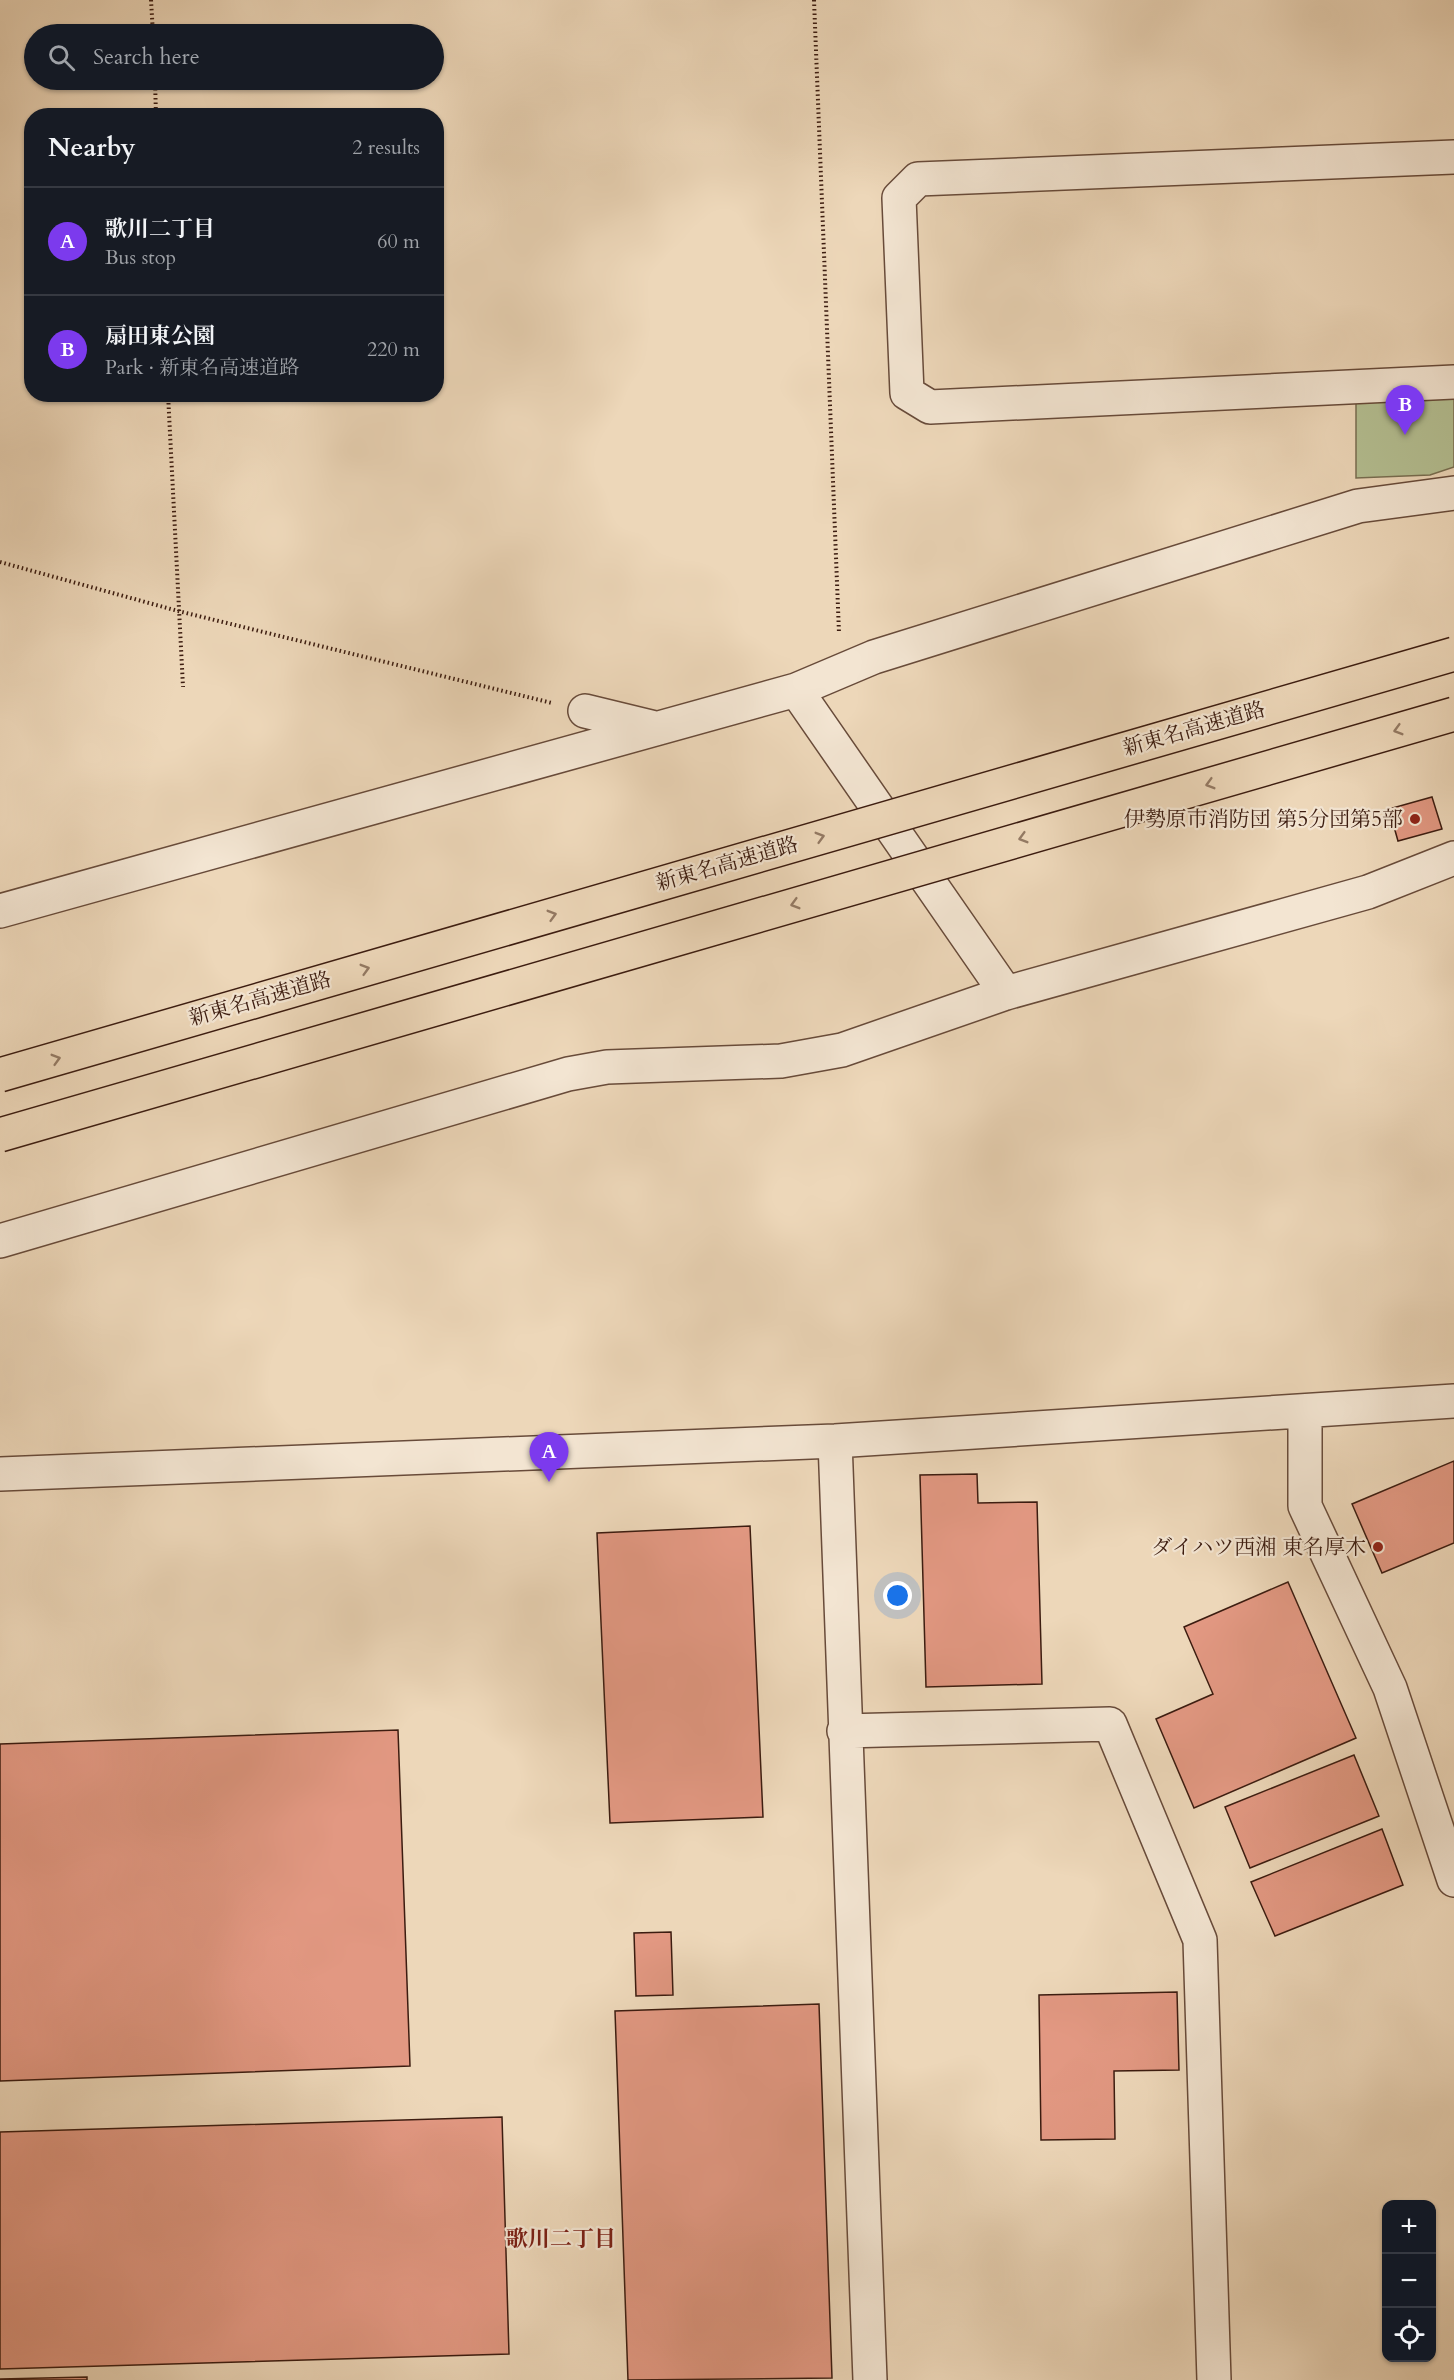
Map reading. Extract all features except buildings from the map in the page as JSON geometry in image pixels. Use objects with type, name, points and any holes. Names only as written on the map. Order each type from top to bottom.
[{"type":"highway","name":"新東名高速道路","points":[[0,1075],[1454,654]]},
{"type":"highway","points":[[0,1135],[1454,714]]},
{"type":"street","points":[[1454,157],[918,179],[899,198],[907,393],[930,407],[1454,382]]},
{"type":"street","points":[[0,911],[796,690],[874,657],[1358,506],[1454,493]]},
{"type":"street","points":[[796,690],[1006,993]]},
{"type":"street","points":[[585,711],[657,728]]},
{"type":"street","points":[[0,1241],[568,1074],[607,1067],[781,1061],[842,1050],[1006,993],[1368,892],[1454,858]]},
{"type":"street","points":[[0,1474],[834,1441],[1454,1401]]},
{"type":"street","points":[[1305,1411],[1305,1506],[1390,1688],[1454,1880]]},
{"type":"street","points":[[834,1441],[870,2380]]},
{"type":"street","points":[[844,1731],[1110,1724],[1200,1940],[1214,2380]]},
{"type":"path","points":[[151,0],[152,24]]},
{"type":"path","points":[[814,0],[841,670]]},
{"type":"path","points":[[155,90],[156,108]]},
{"type":"path","points":[[168,402],[183,687]]},
{"type":"path","points":[[0,562],[178,611],[585,711]]},
{"type":"green space","points":[[1454,398],[1454,467],[1430,475],[1356,478],[1356,403]]},
{"type":"place","name":"扇田東公園","points":[[1405,435]]},
{"type":"place","name":"伊勢原市消防団 第5分団第5部","points":[[1415,819]]},
{"type":"place","name":"歌川二丁目","points":[[549,1482]]},
{"type":"place","name":"ダイハツ西湘 東名厚木","points":[[1378,1547]]},
{"type":"district","name":"歌川二丁目","points":[[561,2239]]}]
